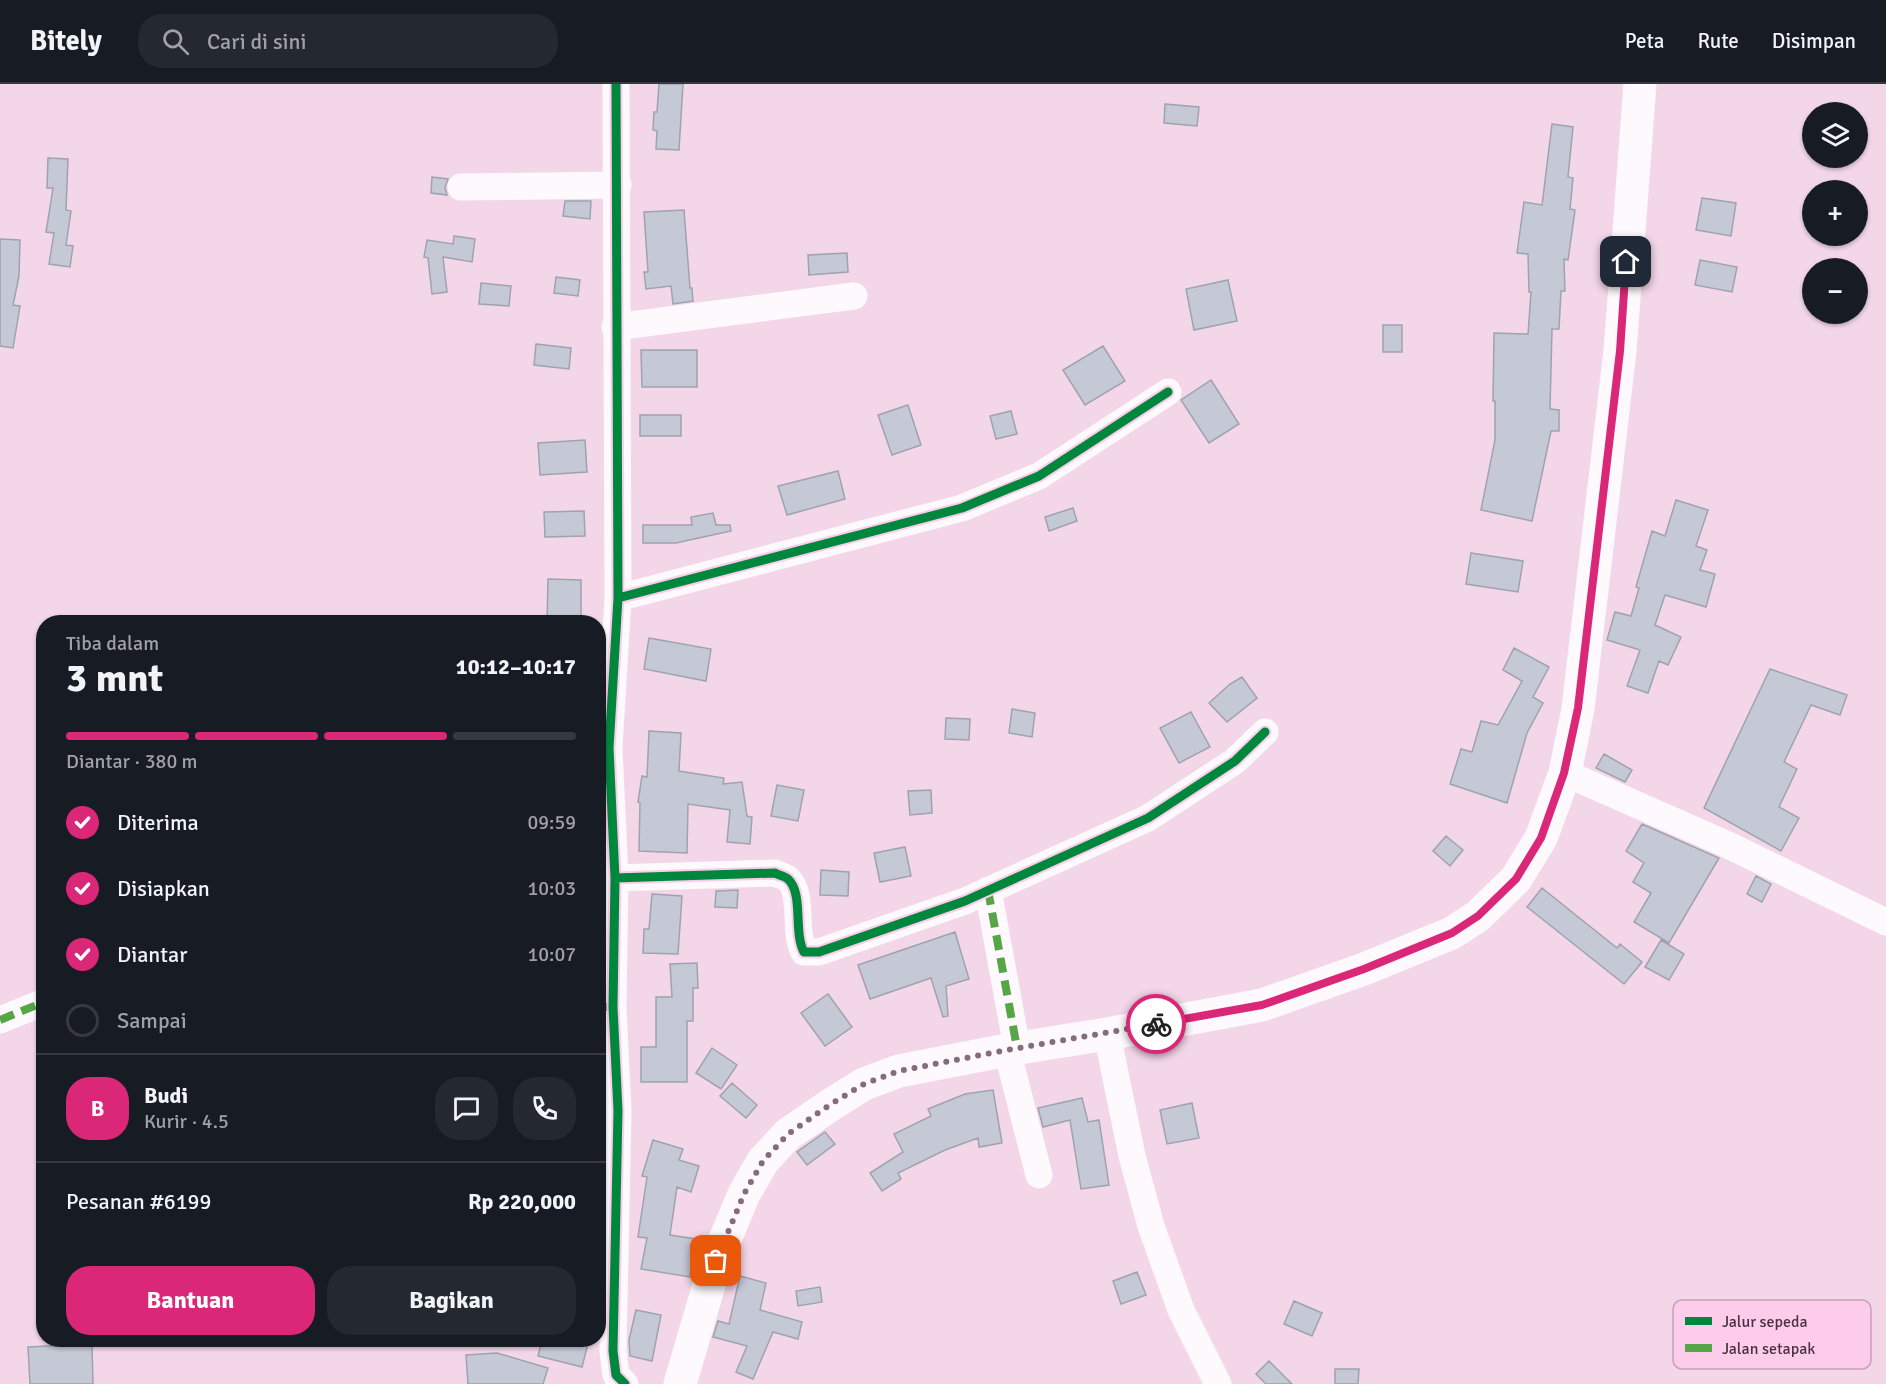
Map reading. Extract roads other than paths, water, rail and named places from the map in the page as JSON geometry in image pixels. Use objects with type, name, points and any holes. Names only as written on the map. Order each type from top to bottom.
[{"type":"highway","points":[[680,1384],[716,1261],[744,1194],[763,1161],[788,1134],[864,1084],[899,1071],[1262,1005],[1364,969],[1452,933],[1478,916],[1516,879],[1541,838],[1564,773],[1578,708],[1620,351],[1640,84]]},
{"type":"street","points":[[606,727],[618,598],[615,327],[618,185],[616,84]]},
{"type":"street","points":[[462,187],[618,185]]},
{"type":"street","points":[[615,327],[854,296]]},
{"type":"street","points":[[618,598],[962,508],[1039,476],[1168,392]]},
{"type":"street","points":[[615,878],[774,873],[787,879],[795,891],[799,942],[804,952],[819,952],[965,901],[1148,818],[1235,761],[1265,732]]},
{"type":"street","points":[[606,772],[615,878],[606,1007],[607,1281],[616,1375],[625,1384]]},
{"type":"street","points":[[1564,773],[1726,844],[1886,922]]},
{"type":"street","points":[[988,891],[1012,1049],[1039,1175]]},
{"type":"street","points":[[0,1020],[36,1005]]},
{"type":"street","points":[[1107,1034],[1132,1156],[1151,1226],[1181,1310],[1218,1384]]}]
